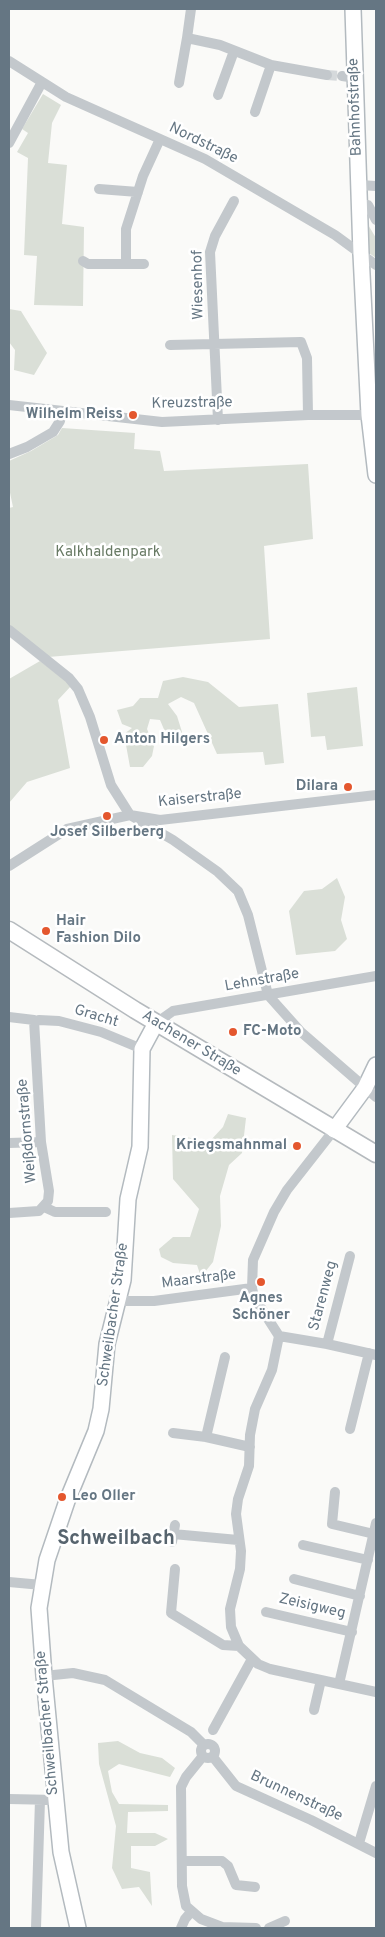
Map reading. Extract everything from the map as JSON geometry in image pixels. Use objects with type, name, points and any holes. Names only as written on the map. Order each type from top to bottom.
[{"type":"main road","name":"Bahnhofstraße","points":[[353,9],[349,77],[358,185],[360,254],[376,476]]},
{"type":"main road","name":"Aachener Straße","points":[[9,930],[156,1023],[376,1154]]},
{"type":"main road","name":"Schweilbacher Straße","points":[[78,1928],[61,1852],[39,1608],[47,1560],[67,1501],[96,1431],[103,1391],[107,1344],[118,1301],[126,1254],[128,1199],[140,1148],[142,1049],[156,1023]]},
{"type":"main road","points":[[334,1130],[371,1092],[376,1065]]},
{"type":"street","points":[[180,82],[191,9]]},
{"type":"street","points":[[187,38],[220,45],[271,65],[327,75]]},
{"type":"street","points":[[218,95],[234,51]]},
{"type":"street","name":"Nordstraße","points":[[9,61],[73,100],[205,159],[335,235],[376,265]]},
{"type":"street","points":[[255,112],[271,65]]},
{"type":"street","points":[[9,143],[42,82]]},
{"type":"street","points":[[126,264],[126,229],[138,192],[160,140]]},
{"type":"street","points":[[358,185],[376,186]]},
{"type":"street","points":[[99,189],[138,192]]},
{"type":"street","name":"Wiesenhof","points":[[218,420],[210,252],[215,236],[234,201]]},
{"type":"street","points":[[359,205],[368,205],[376,220]]},
{"type":"street","points":[[83,260],[88,264],[144,264]]},
{"type":"street","points":[[170,345],[301,342],[307,358],[308,415]]},
{"type":"street","name":"Kreuzstraße","points":[[9,405],[162,422],[308,415],[372,415]]},
{"type":"street","points":[[9,454],[27,447],[53,432],[60,421],[62,412]]},
{"type":"street","points":[[9,630],[69,678],[78,689],[90,717],[112,785],[130,815],[174,840],[211,866],[238,891],[248,915],[268,996],[301,1032],[371,1092]]},
{"type":"street","name":"Kaiserstraße","points":[[9,866],[68,829],[130,815],[160,820],[376,795]]},
{"type":"street","name":"Lehnstraße","points":[[156,1023],[174,1011],[376,976]]},
{"type":"street","name":"Gracht","points":[[9,1017],[59,1021],[102,1032],[142,1049]]},
{"type":"street","name":"Weißdornstraße","points":[[37,1020],[41,1142],[49,1191],[48,1200],[44,1207]]},
{"type":"street","name":"Maarstraße","points":[[118,1301],[154,1300],[252,1288],[253,1260],[274,1212],[287,1190],[334,1130]]},
{"type":"street","points":[[9,1142],[41,1142]]},
{"type":"street","points":[[9,1213],[31,1213],[44,1207],[55,1212],[106,1212]]},
{"type":"street","name":"Starenweg","points":[[328,1344],[350,1256]]},
{"type":"street","points":[[252,1288],[254,1298],[279,1336],[272,1370],[259,1394],[255,1409],[250,1435],[250,1466],[238,1498],[236,1514],[241,1551],[240,1569],[229,1618],[239,1646],[252,1660],[270,1669],[376,1692]]},
{"type":"street","name":"Starenweg","points":[[279,1336],[372,1354],[350,1429]]},
{"type":"street","points":[[206,1437],[225,1357]]},
{"type":"street","points":[[173,1433],[206,1437],[250,1447]]},
{"type":"street","name":"Zeisigweg","points":[[335,1492],[332,1524],[375,1529],[352,1632],[338,1684]]},
{"type":"street","points":[[173,1534],[238,1540]]},
{"type":"street","points":[[303,1545],[368,1560]]},
{"type":"street","points":[[175,1569],[171,1613],[223,1645],[239,1646]]},
{"type":"street","name":"Zeisigweg","points":[[294,1579],[360,1596]]},
{"type":"street","points":[[9,1582],[42,1585]]},
{"type":"street","name":"Zeisigweg","points":[[266,1612],[352,1632]]},
{"type":"street","points":[[214,1730],[252,1660]]},
{"type":"street","name":"Brunnenstraße","points":[[44,1676],[73,1673],[105,1680],[191,1732],[204,1745],[211,1744],[215,1747],[216,1752],[208,1757],[236,1786],[359,1843],[376,1853]]},
{"type":"street","points":[[314,1710],[321,1680]]},
{"type":"street","points":[[208,1757],[186,1777],[181,1787],[182,1861],[185,1900],[191,1912],[210,1924],[222,1927],[256,1928]]},
{"type":"street","points":[[359,1843],[376,1786]]},
{"type":"street","points":[[9,1800],[56,1800]]},
{"type":"street","name":"Schweilbacher Straße","points":[[36,1928],[40,1800]]},
{"type":"street","points":[[182,1861],[222,1861],[228,1866],[236,1884],[255,1887]]},
{"type":"street","points":[[181,1928],[191,1912]]},
{"type":"street","points":[[269,1928],[285,1921]]},
{"type":"green space","points":[[43,94],[61,105],[52,123],[48,163],[67,165],[62,224],[84,227],[83,306],[34,305],[37,256],[24,255],[28,158],[17,152],[28,133],[22,129]]},
{"type":"green space","points":[[367,223],[376,238],[376,258],[369,253]]},
{"type":"green space","points":[[9,309],[21,311],[47,353],[34,375],[14,370],[15,350],[9,342]]},
{"type":"green space","name":"Kalkhaldenpark","points":[[62,428],[135,433],[134,449],[160,451],[164,471],[308,464],[313,539],[264,546],[270,639],[48,657],[10,627],[9,508],[13,507],[9,488],[9,461],[58,435]]},
{"type":"green space","points":[[40,661],[72,685],[58,700],[70,768],[27,782],[9,803],[9,679]]},
{"type":"green space","points":[[183,677],[208,682],[239,707],[278,704],[284,763],[265,765],[263,752],[217,754],[194,703],[181,697],[168,704],[177,716],[182,732],[175,740],[166,734],[160,720],[150,719],[147,729],[154,746],[152,756],[143,767],[130,767],[124,734],[132,728],[122,724],[117,710],[133,706],[140,698],[158,698],[163,681]]},
{"type":"green space","points":[[357,687],[363,746],[327,750],[325,736],[311,737],[307,693]]},
{"type":"green space","points":[[337,878],[345,897],[341,920],[347,939],[335,951],[296,955],[289,911],[304,891],[322,889]]},
{"type":"green space","points":[[228,1114],[246,1118],[242,1153],[229,1165],[220,1196],[221,1226],[213,1262],[201,1277],[197,1265],[173,1263],[161,1257],[159,1249],[173,1237],[190,1237],[199,1209],[173,1179],[172,1135],[210,1141],[223,1127]]},
{"type":"green space","points":[[118,1741],[140,1753],[162,1758],[175,1768],[170,1777],[119,1764],[108,1771],[112,1792],[119,1804],[168,1805],[168,1811],[128,1812],[127,1833],[155,1833],[168,1839],[155,1846],[131,1846],[131,1868],[150,1872],[152,1906],[139,1887],[122,1889],[112,1868],[116,1826],[99,1764],[98,1743]]},
{"type":"tunnel","points":[[327,75],[342,76]]},
{"type":"place","name":"Wilhelm Reiss","points":[[133,415]]},
{"type":"place","name":"Anton Hilgers","points":[[104,740]]},
{"type":"place","name":"Dilara","points":[[348,787]]},
{"type":"place","name":"Josef Silberberg","points":[[107,816]]},
{"type":"place","name":"Hair Fashion Dilo","points":[[46,931]]},
{"type":"place","name":"FC-Moto","points":[[233,1032]]},
{"type":"place","name":"Kriegsmahnmal","points":[[297,1146]]},
{"type":"place","name":"Agnes Schöner","points":[[261,1282]]},
{"type":"place","name":"Leo Oller","points":[[62,1497]]},
{"type":"district","name":"Schweilbach","points":[[116,1540]]}]
